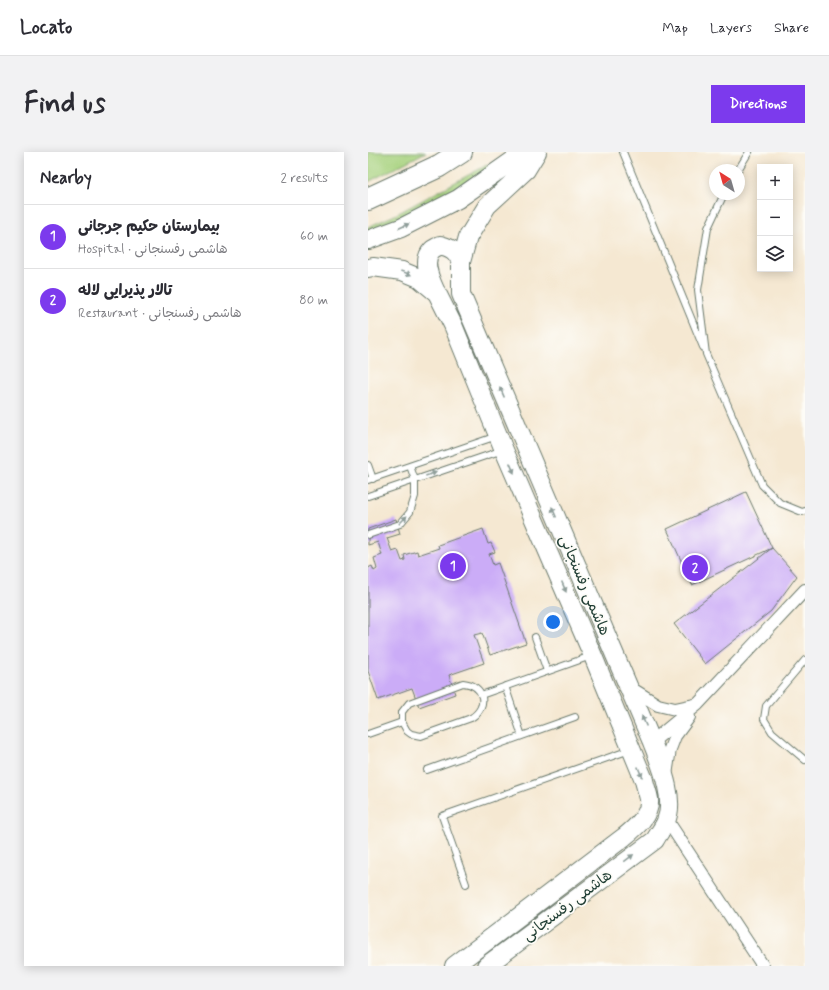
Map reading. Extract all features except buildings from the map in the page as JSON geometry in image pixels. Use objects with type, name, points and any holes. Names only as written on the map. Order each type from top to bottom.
[{"type":"highway","points":[[368,199],[439,166],[461,152]]},
{"type":"main road","points":[[368,240],[401,228],[458,199],[525,152]]},
{"type":"main road","name":"هاشمی رفسنجانی","points":[[486,966],[654,840],[667,820],[669,803],[665,778],[652,742],[461,294],[461,262],[468,237],[487,206],[526,170],[537,152]]},
{"type":"main road","points":[[437,293],[430,277],[427,261],[431,251],[440,245],[450,247],[458,255],[461,262]]},
{"type":"main road","name":"هاشمی رفسنجانی","points":[[368,268],[373,267],[402,271],[419,278],[437,293],[453,325],[593,656],[644,780],[649,800],[647,810],[637,825],[454,966]]},
{"type":"main road","points":[[631,749],[652,742]]},
{"type":"street","points":[[652,742],[698,704],[805,590]]},
{"type":"street","points":[[629,687],[658,705],[675,709],[698,704]]},
{"type":"street","points":[[665,778],[670,749],[675,736],[698,704]]},
{"type":"street","points":[[667,820],[763,966]]},
{"type":"lane","points":[[623,152],[706,354],[762,485],[780,503],[802,512],[805,511]]},
{"type":"lane","points":[[742,164],[749,152]]},
{"type":"lane","points":[[706,354],[698,290],[708,228],[721,200]]},
{"type":"lane","points":[[368,465],[370,480],[410,466],[502,443]]},
{"type":"lane","points":[[368,496],[415,480],[502,443]]},
{"type":"lane","points":[[368,535],[400,524],[410,512],[415,496],[415,480],[410,466]]},
{"type":"lane","points":[[535,637],[547,672]]},
{"type":"lane","points":[[481,695],[593,656]]},
{"type":"lane","points":[[805,660],[766,706],[764,719],[772,732],[805,760]]},
{"type":"lane","points":[[463,683],[477,687],[481,695],[482,706],[476,715],[421,736],[407,731],[402,722],[402,712],[409,703],[458,684],[463,683]]},
{"type":"lane","points":[[505,686],[522,736]]},
{"type":"lane","points":[[426,770],[575,718]]},
{"type":"lane","points":[[368,734],[402,722]]},
{"type":"lane","points":[[466,884],[442,816],[631,749]]},
{"type":"green space","points":[[368,152],[426,152],[368,182]]},
{"type":"green space","points":[[487,165],[489,168],[415,211],[368,232],[368,227],[395,215]]},
{"type":"place","name":"بیمارستان حکیم جرجانی","points":[[453,566]]},
{"type":"place","name":"تالار پذیرایی لاله","points":[[695,568]]}]
